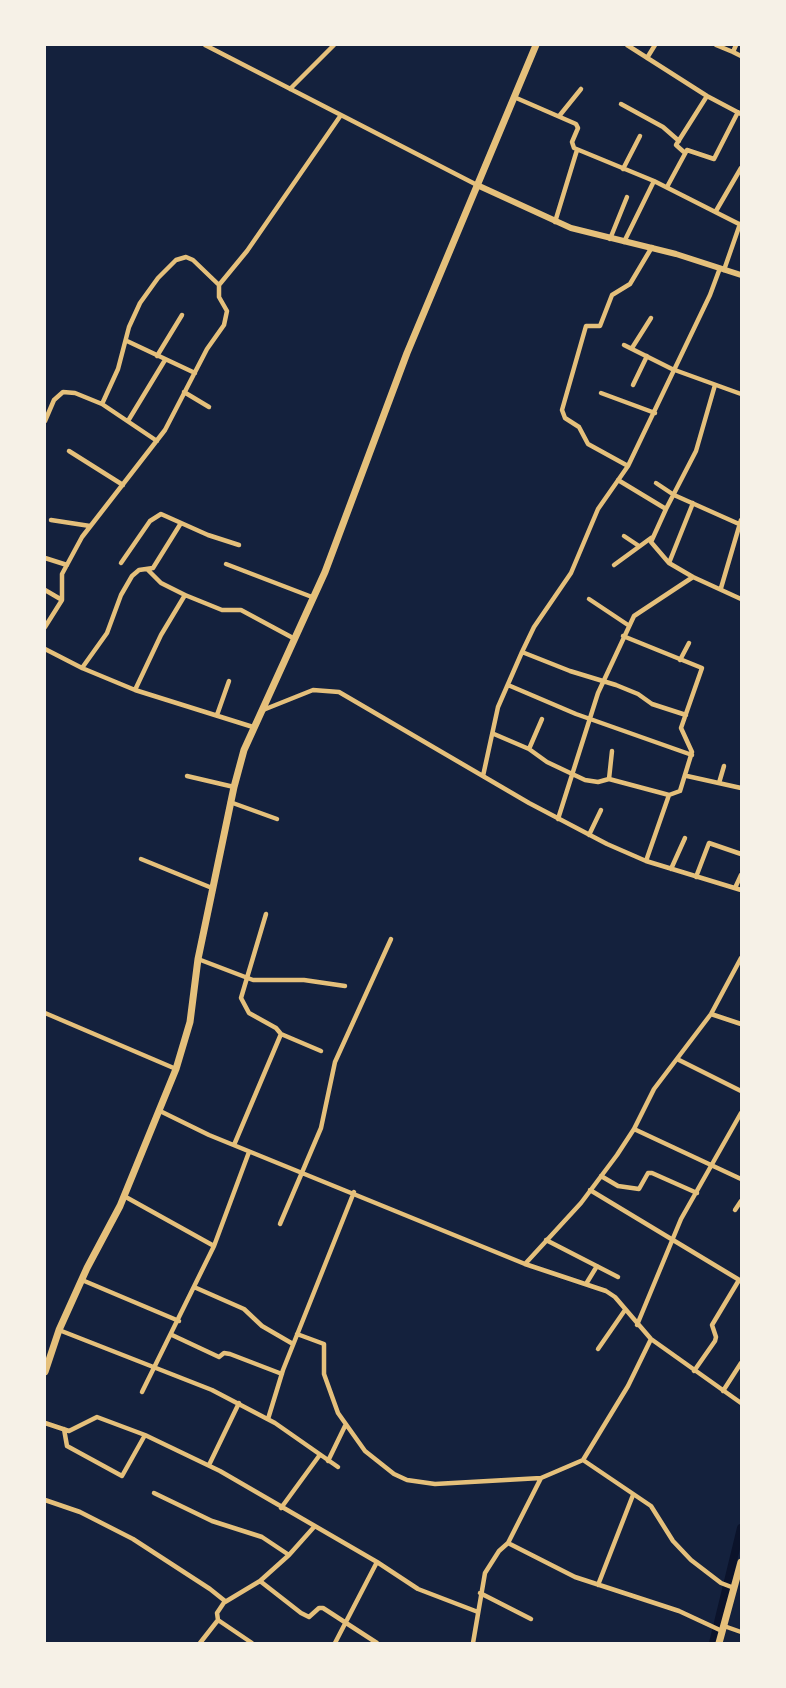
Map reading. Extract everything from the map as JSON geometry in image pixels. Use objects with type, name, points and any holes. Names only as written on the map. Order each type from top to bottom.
[{"type":"main road","points":[[45,1372],[59,1330],[124,1196],[176,1069],[190,1023],[198,959],[230,802],[254,727],[345,522],[407,353],[536,45]]},
{"type":"main road","points":[[477,185],[555,222],[610,239],[652,247],[741,275]]},
{"type":"main road","points":[[719,1643],[721,1628],[741,1562]]},
{"type":"street","points":[[205,45],[477,185]]},
{"type":"street","points":[[290,89],[334,45]]},
{"type":"street","points":[[627,45],[707,96],[739,113],[714,159],[689,149],[667,187]]},
{"type":"street","points":[[647,58],[655,45]]},
{"type":"street","points":[[716,45],[741,56]]},
{"type":"street","points":[[733,52],[736,45]]},
{"type":"street","points":[[560,115],[580,89]]},
{"type":"street","points":[[685,153],[676,147],[707,96]]},
{"type":"street","points":[[483,776],[494,734],[498,707],[522,652],[534,627],[563,587],[594,516],[628,466],[655,413],[672,369],[710,295],[740,224],[654,181],[577,150],[572,144],[577,126],[560,115],[514,97]]},
{"type":"street","points":[[621,104],[663,127],[679,141]]},
{"type":"street","points":[[45,627],[62,600],[61,581],[67,565],[90,526],[157,441],[228,315],[219,297],[219,285],[247,250],[341,116]]},
{"type":"street","points":[[623,169],[640,136]]},
{"type":"street","points":[[555,222],[577,150]]},
{"type":"street","points":[[716,211],[741,168]]},
{"type":"street","points":[[624,242],[654,181]]},
{"type":"street","points":[[610,239],[627,197]]},
{"type":"street","points":[[628,466],[588,444],[579,428],[563,415],[564,398],[586,326],[600,326],[612,295],[630,284],[652,247]]},
{"type":"street","points":[[102,404],[127,341],[129,327],[140,303],[158,278],[179,259],[193,260],[219,285]]},
{"type":"street","points":[[156,356],[182,315]]},
{"type":"street","points":[[632,348],[651,318]]},
{"type":"street","points":[[127,341],[195,373]]},
{"type":"street","points":[[624,345],[672,369],[741,394]]},
{"type":"street","points":[[633,385],[648,356]]},
{"type":"street","points":[[128,422],[165,360]]},
{"type":"street","points":[[614,565],[651,538],[696,451],[715,385]]},
{"type":"street","points":[[184,392],[209,406]]},
{"type":"street","points":[[45,421],[54,400],[61,393],[75,393],[102,404],[157,441]]},
{"type":"street","points":[[602,393],[655,413]]},
{"type":"street","points":[[69,452],[123,484]]},
{"type":"street","points":[[618,480],[666,509]]},
{"type":"street","points":[[656,483],[674,495],[740,522],[721,588]]},
{"type":"street","points":[[669,563],[693,503]]},
{"type":"street","points":[[121,563],[150,521],[158,515],[167,515],[181,523],[239,545]]},
{"type":"street","points":[[51,520],[90,526]]},
{"type":"street","points":[[82,668],[107,633],[121,595],[132,576],[138,570],[153,568],[181,523]]},
{"type":"street","points":[[624,536],[639,546]]},
{"type":"street","points":[[651,538],[652,543],[669,563],[741,599]]},
{"type":"street","points":[[45,558],[67,565]]},
{"type":"street","points":[[226,564],[312,597]]},
{"type":"street","points":[[148,570],[160,583],[185,595],[222,610],[241,610],[293,638]]},
{"type":"street","points":[[558,819],[604,681],[628,625],[642,609],[693,577]]},
{"type":"street","points":[[45,590],[62,600]]},
{"type":"street","points":[[135,690],[161,635],[185,595]]},
{"type":"street","points":[[589,599],[628,625]]},
{"type":"street","points":[[494,734],[529,749],[573,776],[593,782],[609,779],[669,795],[680,791],[687,776],[692,755],[692,749],[681,731],[702,668],[623,636]]},
{"type":"street","points":[[680,660],[689,643]]},
{"type":"street","points":[[45,649],[82,668],[135,690],[254,727]]},
{"type":"street","points":[[522,652],[638,694],[652,704],[686,715]]},
{"type":"street","points":[[217,715],[229,681]]},
{"type":"street","points":[[508,685],[591,719],[692,755]]},
{"type":"street","points":[[261,711],[304,693],[332,690],[558,819],[646,861],[738,889],[741,875]]},
{"type":"street","points":[[529,749],[542,719]]},
{"type":"street","points":[[609,779],[612,751]]},
{"type":"street","points":[[719,783],[724,765]]},
{"type":"street","points":[[187,776],[234,787]]},
{"type":"street","points":[[687,776],[741,788]]},
{"type":"street","points":[[646,861],[669,795]]},
{"type":"street","points":[[230,802],[277,819]]},
{"type":"street","points":[[589,835],[601,810]]},
{"type":"street","points":[[671,869],[684,837]]},
{"type":"street","points":[[696,877],[709,843],[741,854]]},
{"type":"street","points":[[141,859],[212,888]]},
{"type":"street","points":[[266,914],[245,978],[241,998],[245,1008],[281,1034],[321,1052]]},
{"type":"street","points":[[280,1224],[300,1172],[321,1128],[335,1062],[391,939]]},
{"type":"street","points":[[525,1264],[573,1213],[601,1176],[634,1129],[654,1089],[679,1060],[711,1014],[741,958]]},
{"type":"street","points":[[198,959],[245,978],[304,980],[345,986]]},
{"type":"street","points":[[45,1013],[176,1069]]},
{"type":"street","points":[[711,1014],[741,1024]]},
{"type":"street","points":[[234,1145],[281,1034]]},
{"type":"street","points":[[679,1060],[741,1091]]},
{"type":"street","points":[[160,1111],[249,1152],[354,1192],[525,1264],[611,1294],[651,1339],[741,1403]]},
{"type":"street","points":[[638,1325],[671,1241],[741,1113]]},
{"type":"street","points":[[634,1129],[741,1179]]},
{"type":"street","points":[[142,1392],[214,1246],[249,1152]]},
{"type":"street","points":[[601,1176],[615,1185],[636,1189],[642,1187],[648,1173],[652,1173],[697,1193]]},
{"type":"street","points":[[590,1190],[671,1241],[740,1280],[712,1325],[715,1341],[694,1371]]},
{"type":"street","points":[[268,1419],[293,1344],[354,1192]]},
{"type":"street","points":[[124,1196],[214,1246]]},
{"type":"street","points":[[735,1210],[741,1201]]},
{"type":"street","points":[[546,1240],[618,1277]]},
{"type":"street","points":[[586,1284],[597,1266]]},
{"type":"street","points":[[82,1280],[179,1321]]},
{"type":"street","points":[[194,1287],[244,1309],[262,1326],[293,1344]]},
{"type":"street","points":[[598,1349],[625,1310]]},
{"type":"street","points":[[59,1330],[156,1366],[239,1403],[268,1419],[338,1467]]},
{"type":"street","points":[[297,1334],[325,1345],[327,1382],[331,1399],[345,1426],[380,1466],[407,1480],[435,1484],[541,1478],[583,1460],[628,1386],[651,1339]]},
{"type":"street","points":[[172,1335],[219,1357],[224,1353],[230,1354],[282,1374]]},
{"type":"street","points":[[723,1391],[741,1363]]},
{"type":"street","points":[[209,1465],[239,1403]]},
{"type":"street","points":[[45,1423],[63,1429],[76,1429],[97,1417],[145,1435],[209,1465],[377,1562],[418,1589],[478,1612]]},
{"type":"street","points":[[328,1461],[345,1426]]},
{"type":"street","points":[[63,1429],[67,1446],[122,1476],[145,1435]]},
{"type":"street","points":[[281,1508],[319,1456]]},
{"type":"street","points":[[583,1460],[653,1508],[673,1540],[691,1560],[721,1583],[732,1588]]},
{"type":"street","points":[[473,1643],[484,1573],[499,1551],[508,1543],[541,1478]]},
{"type":"street","points":[[154,1493],[212,1521],[262,1537],[289,1555]]},
{"type":"street","points":[[598,1585],[633,1495]]},
{"type":"street","points":[[45,1500],[80,1512],[133,1539],[177,1566],[225,1602]]},
{"type":"street","points":[[200,1643],[218,1620],[218,1611],[225,1602],[260,1581],[289,1555],[314,1527]]},
{"type":"street","points":[[508,1543],[565,1572],[598,1585],[665,1606],[710,1625],[741,1632]]},
{"type":"street","points":[[335,1643],[377,1562]]},
{"type":"street","points":[[260,1581],[301,1613],[309,1617],[320,1608],[377,1643]]},
{"type":"street","points":[[480,1593],[531,1619]]},
{"type":"street","points":[[218,1620],[252,1643]]},
{"type":"waterway","points":[[713,1643],[741,1528]]}]
